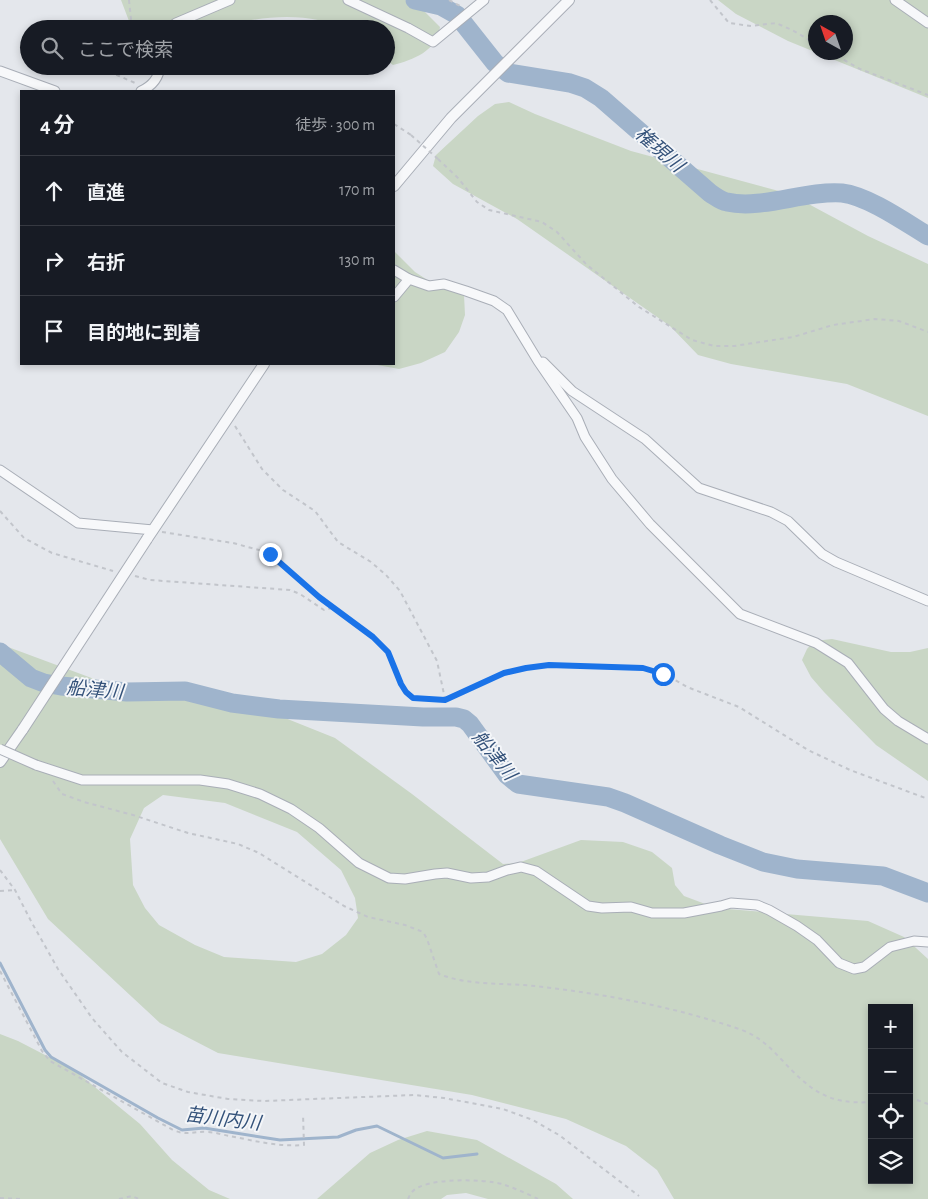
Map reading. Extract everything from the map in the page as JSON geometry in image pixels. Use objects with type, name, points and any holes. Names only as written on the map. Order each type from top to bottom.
[{"type":"street","points":[[183,20],[230,0]]},
{"type":"street","points":[[348,0],[391,20]]},
{"type":"street","points":[[395,22],[433,42],[484,0]]},
{"type":"street","points":[[395,185],[451,118],[568,0]]},
{"type":"street","points":[[895,0],[928,23]]},
{"type":"street","points":[[0,71],[52,90]]},
{"type":"street","points":[[144,90],[159,75]]},
{"type":"street","points":[[395,271],[409,280],[429,286],[444,284],[494,301],[507,310],[538,361],[577,418],[585,437],[612,479],[650,524],[740,614],[816,643],[848,663],[884,708],[898,721],[928,739]]},
{"type":"street","points":[[395,296],[409,280]]},
{"type":"street","points":[[538,361],[545,363],[572,390],[645,439],[699,488],[771,512],[788,521],[822,554],[836,562],[928,601]]},
{"type":"street","points":[[0,762],[263,365]]},
{"type":"street","points":[[0,470],[78,523],[150,535]]},
{"type":"street","points":[[0,749],[36,765],[82,780],[200,780],[228,784],[260,794],[290,809],[319,828],[358,863],[389,878],[405,879],[447,873],[471,878],[488,877],[521,867],[536,871],[588,906],[602,908],[632,907],[652,913],[684,913],[731,903],[756,905],[797,926],[817,940],[839,962],[854,969],[864,967],[890,947],[914,941],[928,942]]},
{"type":"path","points":[[129,0],[131,20]]},
{"type":"path","points":[[449,0],[463,8],[467,15]]},
{"type":"path","points":[[710,0],[729,23],[751,26],[776,23],[808,39]]},
{"type":"path","points":[[844,60],[860,69],[928,95]]},
{"type":"path","points":[[116,75],[144,90]]},
{"type":"path","points":[[395,125],[411,135],[438,159],[458,178],[477,202],[489,210],[542,222],[557,232],[586,264],[639,307],[692,340],[714,346],[734,346],[793,337],[833,325],[875,319],[899,321],[928,332]]},
{"type":"path","points":[[229,417],[262,469],[283,490],[315,511],[338,542],[370,562],[386,575],[400,591],[437,661],[445,700]]},
{"type":"path","points":[[0,511],[24,538],[52,553],[114,571]]},
{"type":"path","points":[[150,535],[233,542],[263,550],[277,559],[332,608],[373,637],[388,652],[406,692],[413,698],[445,700],[504,673],[526,668],[549,665],[643,668],[663,674],[738,707],[808,750],[850,770],[928,800]]},
{"type":"path","points":[[132,576],[150,580],[290,590],[300,594],[324,610],[332,608]]},
{"type":"path","points":[[62,794],[188,833],[238,844],[259,853],[344,906],[368,917],[405,925],[423,932],[428,939],[439,974],[444,976],[462,981],[541,986],[597,994],[669,1008],[715,1021],[747,1032],[768,1045],[812,1090],[835,1100],[868,1102]]},
{"type":"path","points":[[0,870],[16,890],[58,969],[92,1018],[122,1052],[162,1082],[188,1092],[228,1099],[264,1101],[414,1095],[444,1098],[503,1109],[532,1120],[559,1135],[639,1196]]},
{"type":"path","points":[[0,891],[16,890]]},
{"type":"path","points":[[0,971],[42,1051],[50,1062],[182,1133],[207,1132],[270,1144],[304,1145],[303,1114]]},
{"type":"path","points":[[913,1100],[928,1104]]},
{"type":"path","points":[[408,1199],[412,1192],[421,1186],[438,1182],[466,1180],[500,1184],[538,1199]]},
{"type":"path","points":[[119,1199],[132,1196],[139,1199]]},
{"type":"path","points":[[0,1198],[20,1199]]},
{"type":"green space","points":[[121,0],[405,0],[422,9],[440,27],[434,42],[423,53],[395,64],[395,20],[318,20],[282,17],[252,20],[129,20]]},
{"type":"green space","points":[[718,0],[928,0],[928,98],[835,60],[853,60],[853,15],[808,15],[808,49],[736,14]]},
{"type":"green space","points":[[509,102],[631,151],[790,194],[868,236],[928,264],[928,416],[847,384],[731,364],[698,355],[670,326],[517,219],[453,184],[433,166],[436,155],[478,116],[495,104]]},
{"type":"green space","points":[[395,252],[415,272],[429,281],[464,295],[465,315],[459,332],[445,352],[421,363],[399,369],[377,365],[395,365]]},
{"type":"green space","points":[[832,639],[891,652],[910,652],[928,648],[928,781],[876,745],[811,677],[802,660],[807,649],[814,641]]},
{"type":"green space","points":[[0,644],[105,683],[285,718],[335,738],[503,864],[518,863],[581,840],[623,842],[652,852],[672,868],[675,885],[684,896],[716,908],[868,921],[904,937],[928,959],[928,1199],[674,1199],[657,1170],[626,1146],[566,1119],[472,1095],[218,1053],[160,1023],[48,919],[0,839]],"holes":[[[163,795],[225,803],[297,832],[341,870],[355,898],[358,918],[346,935],[322,954],[296,962],[224,957],[195,945],[159,925],[145,908],[133,885],[130,839],[144,808]]]},
{"type":"green space","points":[[0,1034],[18,1041],[74,1070],[140,1124],[172,1160],[209,1190],[230,1199],[0,1199]]},
{"type":"green space","points":[[427,1131],[477,1140],[556,1184],[573,1199],[488,1199],[466,1193],[447,1195],[441,1199],[317,1199],[370,1153],[398,1140]]},
{"type":"waterway","name":"権現川","points":[[415,0],[441,6],[457,15],[495,63],[508,73],[570,83],[585,88],[601,98],[710,193],[723,201],[754,204],[814,194],[842,193],[875,204],[928,236]]},
{"type":"waterway","name":"船津川","points":[[0,652],[31,678],[61,686],[127,692],[185,691],[232,703],[279,709],[456,717],[464,719],[470,724],[507,775],[518,784],[608,797],[763,862],[797,869],[883,876],[928,893]]},
{"type":"waterway","name":"苗川内川","points":[[0,963],[45,1050],[51,1057],[182,1130],[204,1128],[280,1140],[338,1137],[356,1130],[377,1126],[443,1158],[477,1154]]},
{"type":"route","points":[[270,554],[332,608],[373,637],[388,652],[401,684],[413,698],[445,700],[504,673],[549,665],[643,668],[663,674]]}]
